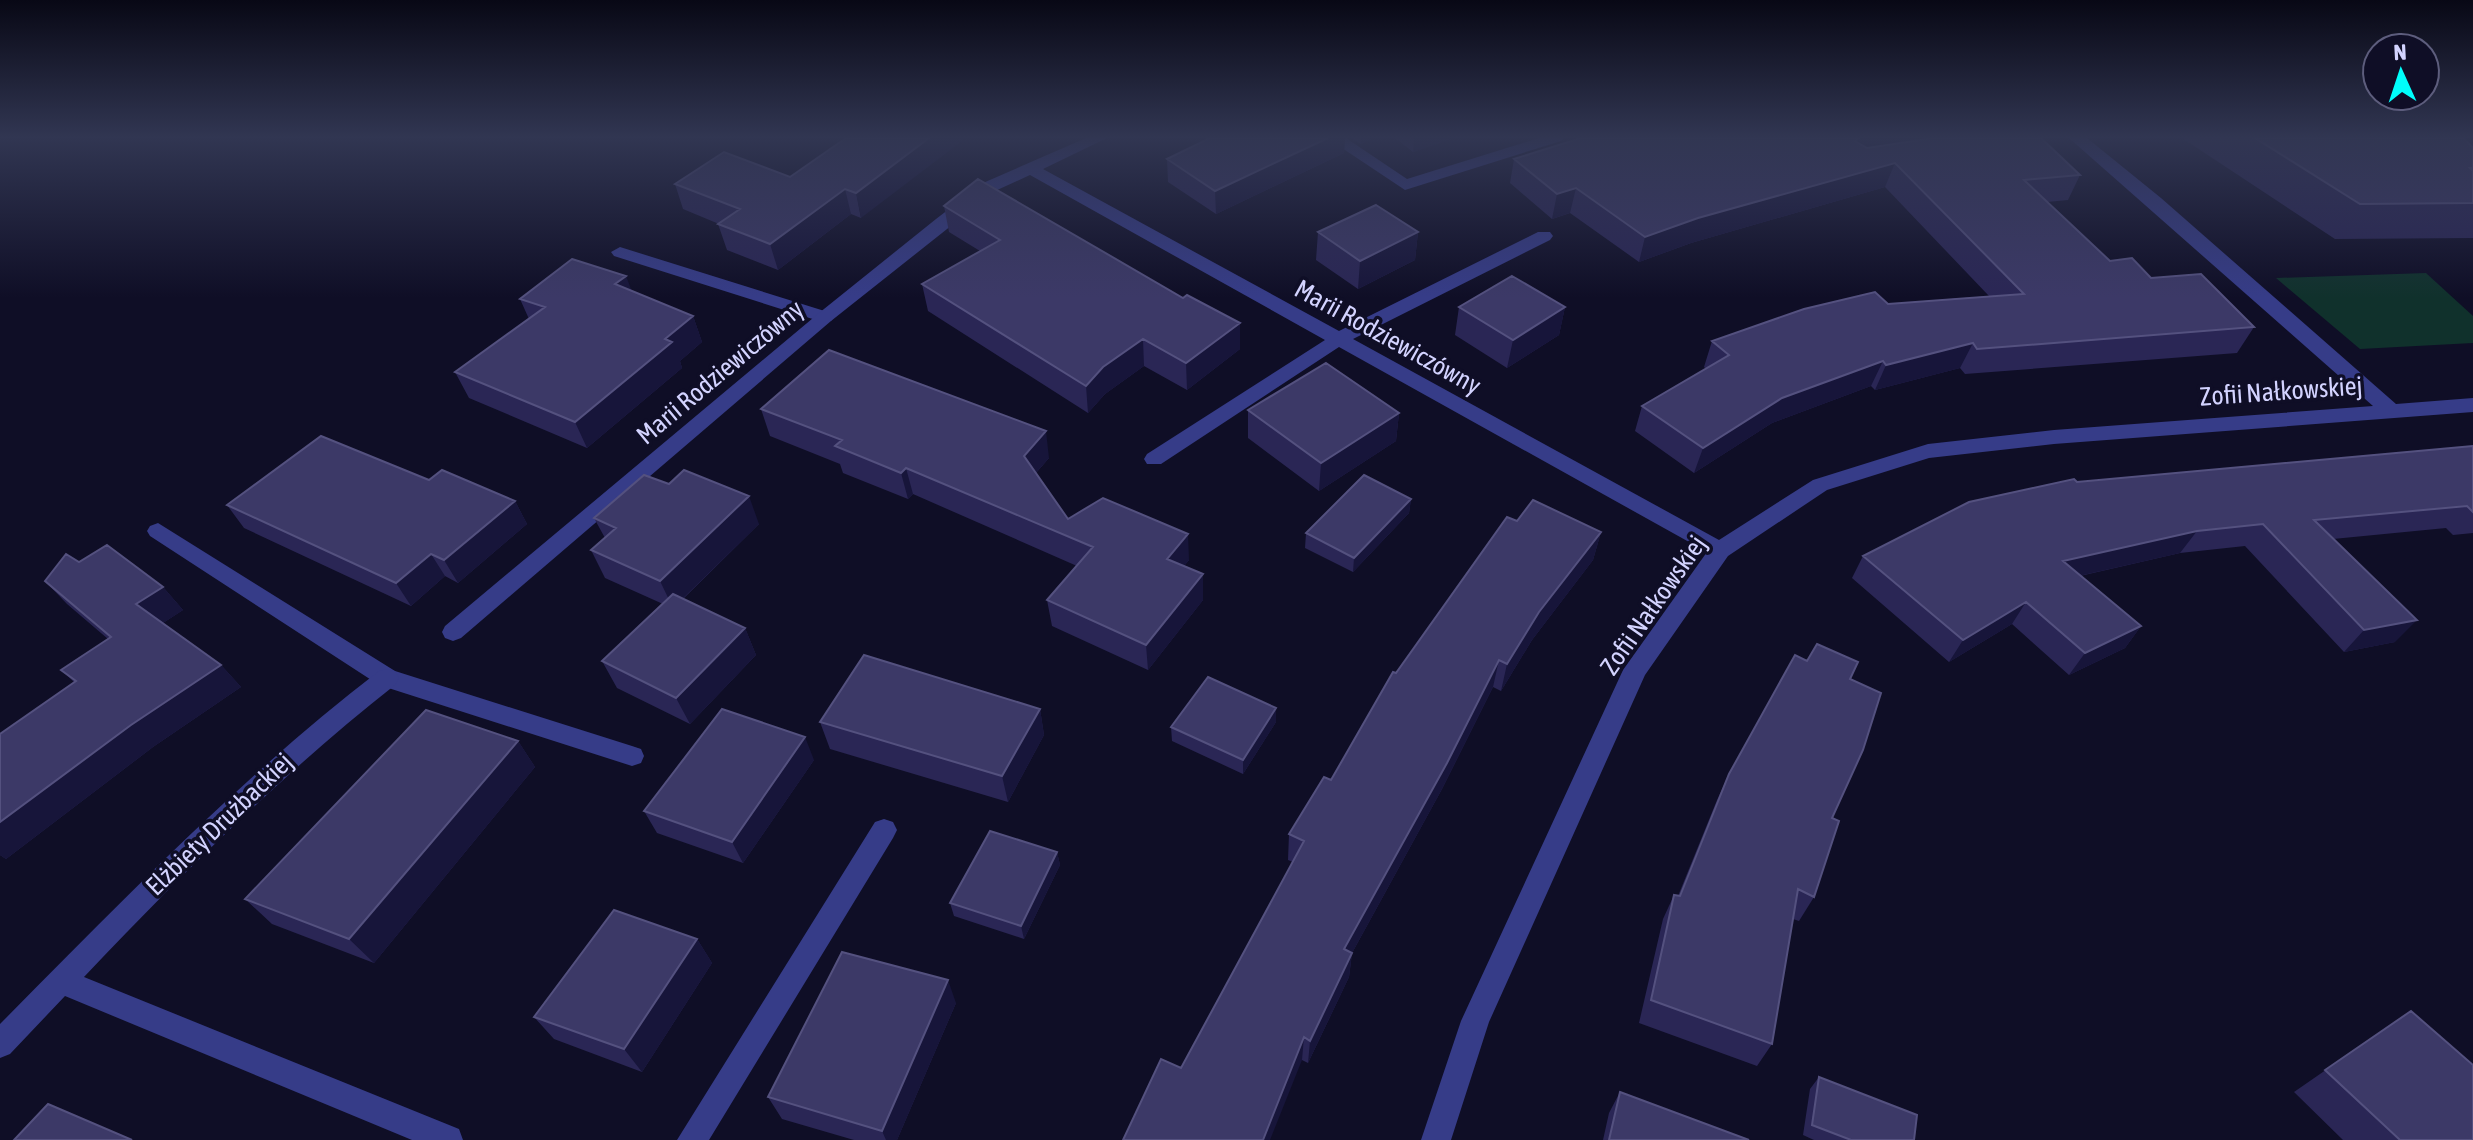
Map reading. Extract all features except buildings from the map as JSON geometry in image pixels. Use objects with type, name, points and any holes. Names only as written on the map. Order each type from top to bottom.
[{"type":"street","name":"Marii Rodziewiczówny","points":[[453,632],[825,317],[984,191]]},
{"type":"street","name":"Marii Rodziewiczówny","points":[[1071,191],[1720,550]]},
{"type":"street","points":[[2142,191],[2391,411]]},
{"type":"street","points":[[1154,459],[1339,339],[1544,236]]},
{"type":"street","points":[[620,252],[825,317]]},
{"type":"street","name":"Zofii Nałkowskiej","points":[[1436,1140],[1475,1021],[1635,670],[1720,550],[1820,485],[1928,451],[2054,437],[2473,405]]},
{"type":"street","points":[[158,531],[387,678],[632,756]]},
{"type":"street","name":"Elżbiety Drużbackiej","points":[[0,1044],[226,813],[325,724],[387,678]]},
{"type":"street","points":[[692,1140],[884,830]]},
{"type":"street","points":[[61,981],[448,1140]]},
{"type":"green space","points":[[2426,273],[2473,316],[2473,343],[2360,349],[2276,278]]}]
